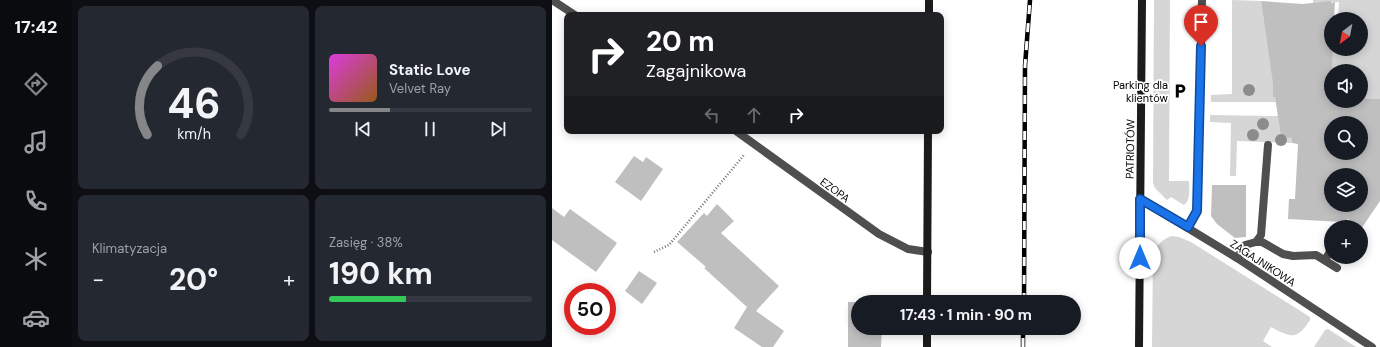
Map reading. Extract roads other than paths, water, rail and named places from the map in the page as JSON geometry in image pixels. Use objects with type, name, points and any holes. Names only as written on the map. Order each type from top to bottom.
[{"type":"main road","points":[[929,0],[929,12]]},
{"type":"main road","name":"PATRIOTÓW","points":[[1139,347],[1142,0]]},
{"type":"main road","points":[[927,295],[928,134]]},
{"type":"main road","points":[[927,335],[927,347]]},
{"type":"street","points":[[552,0],[570,12]]},
{"type":"street","points":[[1188,227],[1197,211],[1202,0]]},
{"type":"street","name":"EZOPA","points":[[740,134],[879,234],[908,249],[928,252]]},
{"type":"street","points":[[1256,242],[1262,230],[1268,145]]},
{"type":"street","name":"ZAGAJNIKOWA","points":[[1140,199],[1237,258],[1372,347]]},
{"type":"street","points":[[1237,258],[1245,245],[1262,242],[1283,254],[1301,257],[1314,255],[1324,260]]},
{"type":"street","points":[[1331,264],[1337,268]]},
{"type":"railway","points":[[1024,295],[1025,66],[1030,0]]},
{"type":"railway","points":[[1023,335],[1023,347]]},
{"type":"place","name":"Parking dla klientów","points":[[1180,91]]}]
